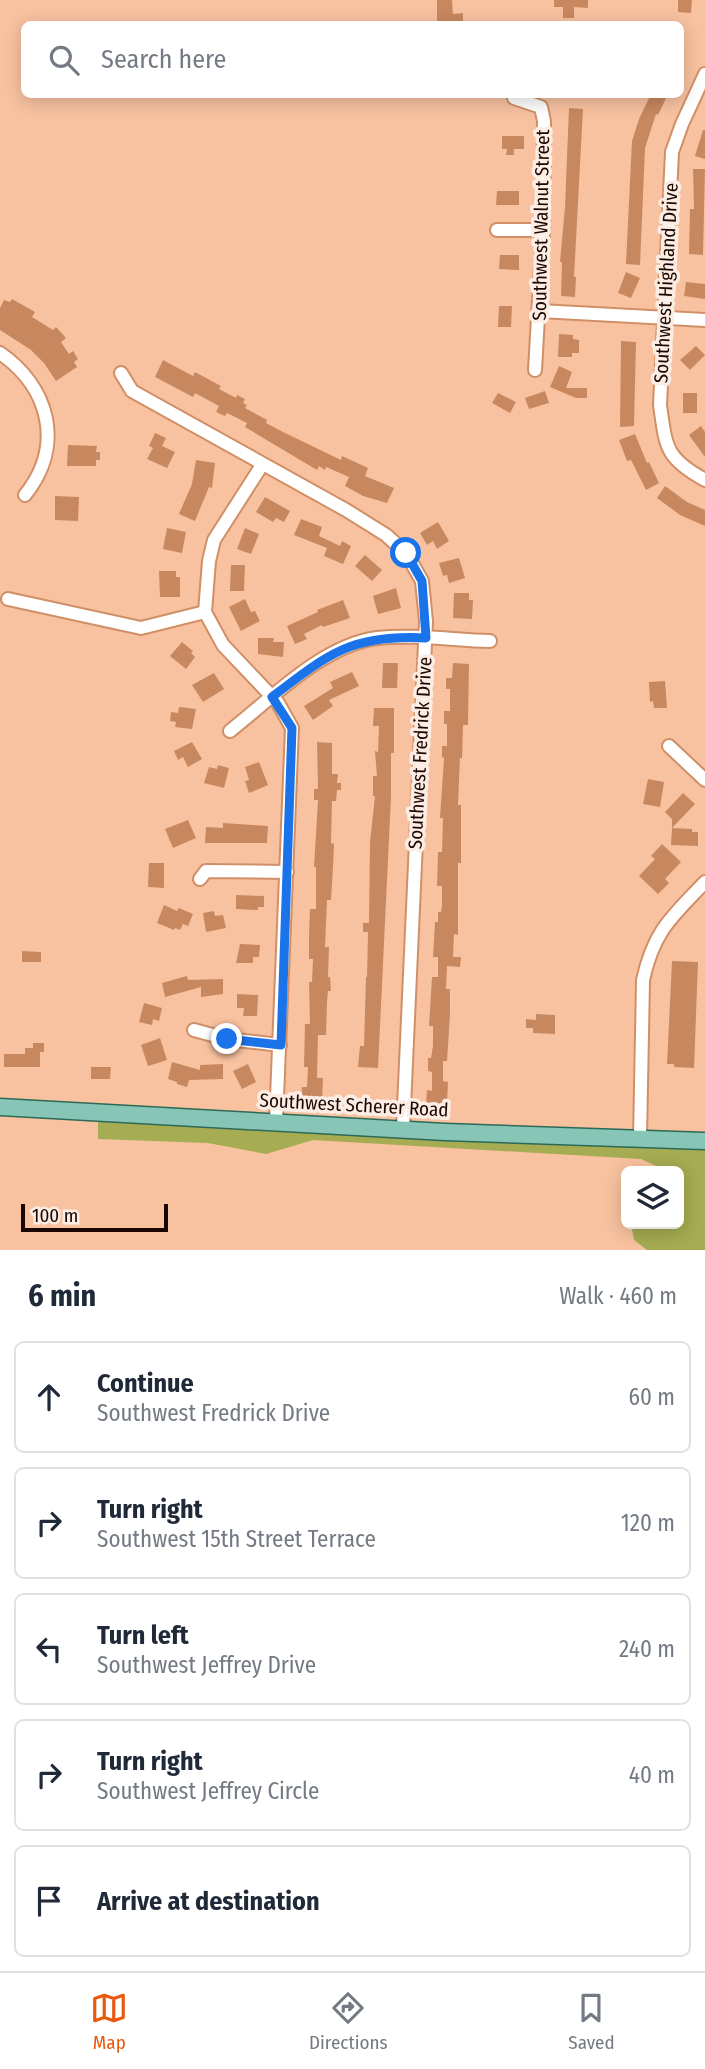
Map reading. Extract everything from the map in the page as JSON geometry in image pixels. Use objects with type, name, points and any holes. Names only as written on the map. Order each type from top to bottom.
[{"type":"main road","name":"Southwest Scherer Road","points":[[0,1107],[403,1129],[705,1141]]},
{"type":"street","name":"Southwest Highland Drive","points":[[705,74],[672,152],[660,405],[665,440],[672,457],[685,469],[705,480]]},
{"type":"street","name":"Southwest Walnut Street","points":[[514,98],[541,107],[542,114],[543,230],[535,370]]},
{"type":"street","points":[[497,230],[543,230]]},
{"type":"street","points":[[540,311],[705,320]]},
{"type":"street","points":[[0,353],[20,368],[31,381],[45,408],[48,438],[46,451],[35,482],[25,495]]},
{"type":"street","name":"Southwest Fredrick Drive","points":[[121,373],[132,391],[346,510],[386,536],[406,553],[422,581],[426,638],[403,1129]]},
{"type":"street","points":[[262,465],[214,540],[204,597],[205,612],[223,645],[272,697],[292,728],[276,1122]]},
{"type":"street","points":[[8,599],[141,628],[205,612]]},
{"type":"street","points":[[230,731],[320,661],[358,642],[378,638],[426,638],[490,642]]},
{"type":"street","points":[[669,746],[705,780]]},
{"type":"street","points":[[200,879],[206,871],[287,873]]},
{"type":"street","points":[[640,1139],[643,980],[652,946],[660,931],[702,890]]},
{"type":"street","points":[[194,1030],[227,1039],[281,1045]]},
{"type":"green space","points":[[98,1119],[705,1146],[705,1250],[647,1250],[634,1240],[632,1229],[684,1229],[684,1166],[656,1166],[641,1159],[313,1140],[266,1154],[208,1143],[98,1139]]},
{"type":"building","points":[[437,0],[452,0],[453,14],[463,13],[463,21],[437,21]]},
{"type":"building","points":[[554,0],[588,0],[588,8],[574,7],[574,18],[563,18],[563,7],[554,7]]},
{"type":"building","points":[[678,0],[692,0],[691,13],[678,12]]},
{"type":"building","points":[[649,98],[666,98],[658,115],[656,114],[645,148],[640,265],[626,264],[632,141]]},
{"type":"building","points":[[569,108],[583,109],[575,297],[561,296],[560,262]]},
{"type":"building","points":[[705,130],[705,159],[695,156]]},
{"type":"building","points":[[502,136],[524,136],[524,149],[514,149],[514,155],[506,155],[507,149],[502,149]]},
{"type":"building","points":[[693,169],[705,169],[703,255],[689,254],[690,209],[694,209]]},
{"type":"building","points":[[497,191],[519,191],[519,205],[496,205]]},
{"type":"building","points":[[500,255],[519,255],[519,270],[499,269]]},
{"type":"building","points":[[626,272],[640,278],[631,298],[618,293]]},
{"type":"building","points":[[686,282],[705,284],[705,299],[684,296]]},
{"type":"building","points":[[12,299],[35,312],[32,317],[53,330],[56,327],[66,338],[61,342],[69,354],[73,351],[78,359],[74,362],[77,367],[56,381],[31,350],[0,330],[0,308],[4,300],[10,302]]},
{"type":"building","points":[[499,306],[512,306],[511,327],[498,327]]},
{"type":"building","points":[[559,334],[573,335],[573,339],[579,340],[579,353],[572,353],[572,357],[558,357]]},
{"type":"building","points":[[621,341],[636,342],[634,426],[620,427]]},
{"type":"building","points":[[696,346],[705,355],[690,370],[680,360]]},
{"type":"building","points":[[163,360],[193,376],[195,372],[221,386],[219,389],[236,398],[237,395],[245,399],[245,408],[283,432],[341,460],[342,456],[368,468],[365,476],[394,488],[387,503],[363,496],[345,486],[349,477],[326,467],[325,470],[319,466],[317,470],[245,427],[247,423],[227,413],[225,416],[216,412],[219,406],[195,393],[193,397],[155,377]]},
{"type":"building","points":[[559,366],[572,372],[566,388],[587,388],[587,398],[576,398],[550,387]]},
{"type":"building","points":[[545,391],[549,403],[529,409],[525,398]]},
{"type":"building","points":[[498,393],[516,402],[510,413],[492,403]]},
{"type":"building","points":[[683,393],[697,393],[697,413],[683,413]]},
{"type":"building","points":[[701,426],[705,432],[705,457],[689,435]]},
{"type":"building","points":[[155,433],[166,438],[162,446],[175,452],[167,468],[147,459],[153,448],[149,446]]},
{"type":"building","points":[[635,434],[659,483],[646,490],[631,460],[627,461],[619,440]]},
{"type":"building","points":[[68,445],[97,446],[96,452],[100,452],[100,460],[96,460],[96,466],[67,466]]},
{"type":"building","points":[[196,460],[215,463],[212,488],[209,487],[195,521],[179,514],[192,484]]},
{"type":"building","points":[[665,486],[687,502],[705,510],[705,526],[680,515],[657,498]]},
{"type":"building","points":[[55,496],[79,497],[78,521],[55,520]]},
{"type":"building","points":[[265,497],[290,511],[284,522],[276,518],[273,522],[256,512]]},
{"type":"building","points":[[301,519],[322,527],[319,536],[340,546],[342,541],[351,546],[343,564],[324,556],[327,548],[294,535]]},
{"type":"building","points":[[438,522],[449,541],[437,549],[433,541],[427,545],[420,533]]},
{"type":"building","points":[[167,528],[186,532],[182,553],[163,549]]},
{"type":"building","points":[[245,528],[259,534],[251,554],[237,549]]},
{"type":"building","points":[[365,555],[382,570],[372,581],[355,566]]},
{"type":"building","points":[[459,558],[465,578],[449,583],[447,575],[443,576],[439,563]]},
{"type":"building","points":[[231,565],[245,565],[244,591],[230,591]]},
{"type":"building","points":[[159,571],[176,571],[176,577],[180,577],[180,597],[160,597]]},
{"type":"building","points":[[396,588],[401,608],[378,614],[373,596]]},
{"type":"building","points":[[454,593],[469,593],[469,600],[473,600],[472,619],[453,618]]},
{"type":"building","points":[[245,599],[251,612],[255,611],[260,621],[241,631],[229,607]]},
{"type":"building","points":[[343,600],[350,618],[323,627],[322,625],[304,634],[307,639],[295,644],[287,626]]},
{"type":"building","points":[[258,638],[274,638],[273,642],[284,642],[283,657],[258,654]]},
{"type":"building","points":[[182,642],[193,651],[191,653],[195,657],[186,669],[170,656]]},
{"type":"building","points":[[383,663],[398,663],[397,688],[382,688]]},
{"type":"building","points":[[453,663],[469,664],[468,725],[463,725],[460,758],[458,805],[461,805],[461,863],[458,863],[458,935],[454,934],[453,957],[461,957],[460,967],[447,966],[446,989],[450,989],[450,1014],[443,1081],[448,1082],[447,1104],[426,1103],[427,1090],[432,1091],[432,1072],[428,1071],[428,1058],[431,1058],[433,1046],[433,1026],[429,1026],[432,977],[438,977],[438,957],[433,957],[435,922],[438,922],[438,912],[441,912],[442,906],[442,886],[437,886],[438,852],[442,852],[442,746],[447,746],[444,711],[450,711],[450,689],[446,689],[446,678],[452,678]]},
{"type":"building","points":[[352,672],[359,686],[329,700],[333,706],[313,720],[304,706],[333,688],[330,682]]},
{"type":"building","points":[[214,673],[224,689],[203,702],[192,685]]},
{"type":"building","points":[[665,681],[667,708],[654,708],[653,701],[650,702],[649,682]]},
{"type":"building","points":[[179,707],[196,709],[192,729],[175,727],[176,722],[170,721],[171,712],[178,713]]},
{"type":"building","points":[[374,708],[394,708],[378,1068],[358,1067],[360,1046],[364,1046],[368,932],[363,932],[363,923],[369,923],[370,842],[375,796],[373,776],[377,776],[375,751],[378,752],[379,726],[373,726]]},
{"type":"building","points":[[192,742],[202,759],[188,767],[183,757],[178,760],[174,751]]},
{"type":"building","points":[[317,742],[332,743],[332,774],[338,774],[337,783],[341,783],[336,801],[332,801],[333,867],[331,900],[327,900],[325,947],[329,947],[328,977],[331,991],[328,991],[326,1035],[318,1035],[317,1078],[323,1078],[322,1101],[301,1100],[302,1087],[307,1087],[308,1067],[304,1067],[305,1024],[310,1024],[309,982],[312,982],[313,959],[309,959],[310,909],[316,909],[314,867],[318,800],[314,800],[314,789],[318,789]]},
{"type":"building","points":[[259,762],[268,785],[249,793],[245,781],[249,780],[245,767]]},
{"type":"building","points":[[218,765],[229,768],[224,788],[204,783],[209,767],[217,769]]},
{"type":"building","points":[[648,779],[664,782],[660,807],[643,804]]},
{"type":"building","points":[[683,793],[695,804],[672,828],[672,819],[665,812]]},
{"type":"building","points":[[188,820],[196,838],[173,848],[165,829]]},
{"type":"building","points":[[223,823],[268,826],[267,843],[205,843],[206,827],[223,828]]},
{"type":"building","points":[[672,828],[698,832],[698,846],[671,845]]},
{"type":"building","points":[[662,844],[681,862],[665,879],[669,883],[658,894],[639,876],[655,859],[651,856]]},
{"type":"building","points":[[149,863],[164,863],[164,888],[148,887]]},
{"type":"building","points":[[236,895],[264,896],[264,907],[258,907],[258,910],[236,909]]},
{"type":"building","points":[[164,905],[193,914],[188,926],[183,924],[180,930],[174,930],[157,923]]},
{"type":"building","points":[[214,911],[215,916],[223,915],[226,928],[206,932],[203,913]]},
{"type":"building","points":[[240,944],[260,945],[259,957],[253,957],[253,963],[236,963]]},
{"type":"building","points":[[22,951],[41,952],[41,962],[22,962]]},
{"type":"building","points":[[672,961],[698,962],[694,1068],[667,1064]]},
{"type":"building","points":[[187,976],[188,980],[223,979],[223,994],[201,997],[201,987],[165,997],[162,983]]},
{"type":"building","points":[[237,994],[258,995],[257,1016],[243,1016],[244,1008],[237,1008]]},
{"type":"building","points":[[144,1003],[162,1008],[159,1021],[153,1019],[152,1025],[139,1022]]},
{"type":"building","points":[[536,1014],[555,1015],[555,1034],[533,1033],[533,1028],[526,1028],[526,1019],[536,1020]]},
{"type":"building","points":[[160,1038],[167,1060],[148,1066],[141,1045]]},
{"type":"building","points":[[33,1043],[44,1043],[44,1052],[40,1052],[40,1067],[4,1067],[4,1054],[25,1054],[25,1048],[33,1048]]},
{"type":"building","points":[[172,1062],[200,1070],[200,1065],[223,1064],[223,1079],[189,1080],[187,1087],[177,1084],[168,1079]]},
{"type":"building","points":[[248,1064],[256,1082],[242,1089],[233,1071]]},
{"type":"building","points":[[91,1067],[111,1067],[110,1079],[91,1079]]},
{"type":"route","points":[[227,1039],[281,1045],[292,728],[272,697],[320,661],[358,642],[378,638],[426,638],[422,581],[406,553]]}]
